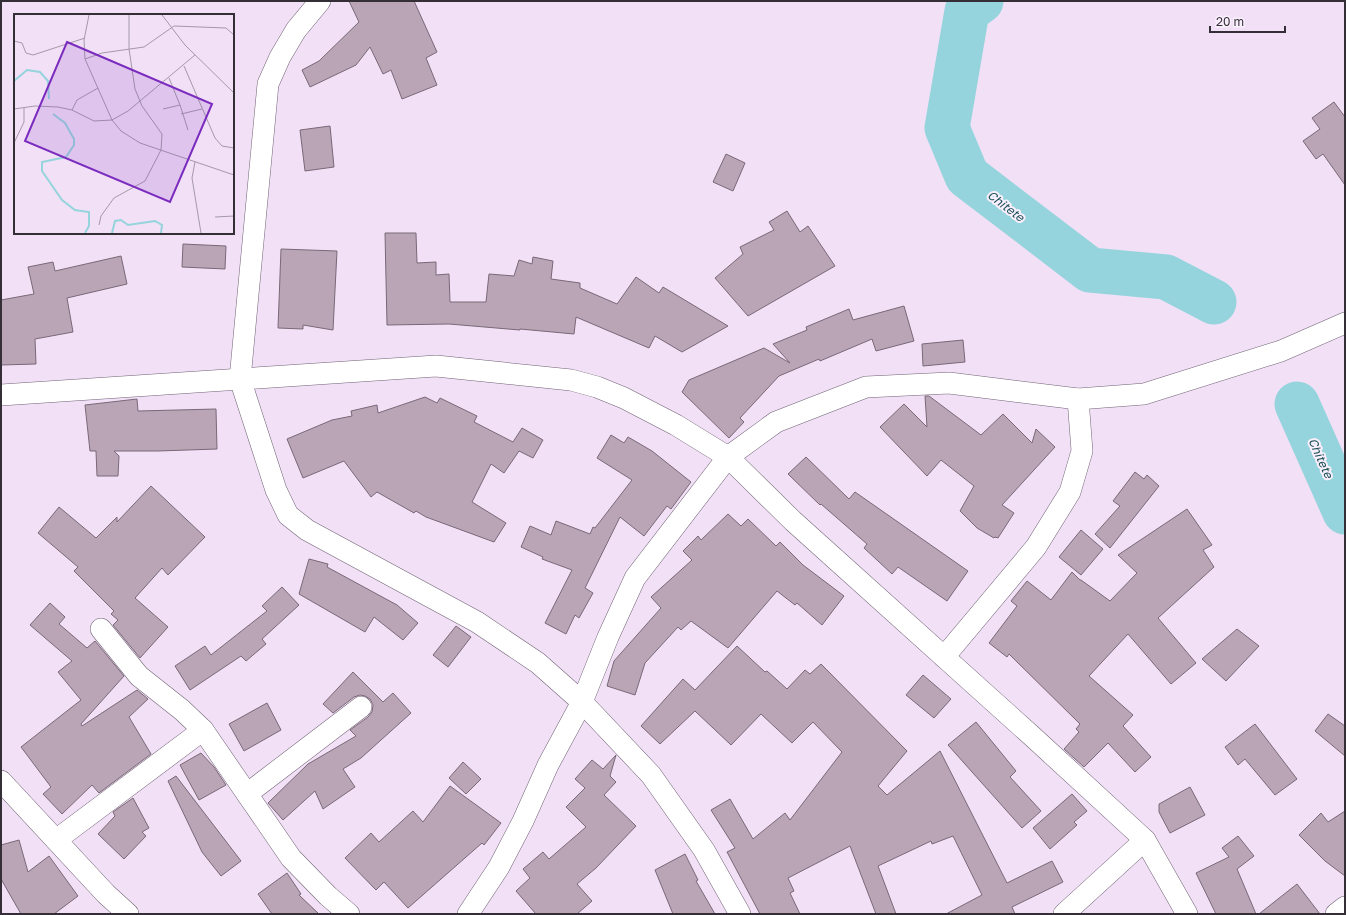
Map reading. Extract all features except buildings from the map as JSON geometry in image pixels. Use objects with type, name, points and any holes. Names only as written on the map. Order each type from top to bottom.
[{"type":"street","points":[[320,1],[296,30],[280,57],[268,84],[240,379],[276,490],[288,515],[307,530],[477,622],[538,663],[582,702],[651,775],[704,850],[740,914]]},
{"type":"street","points":[[468,914],[499,867],[523,821],[548,765],[582,702],[608,637],[635,578],[728,457],[776,422],[866,387],[949,383],[1078,399],[1144,394],[1281,351],[1345,323]]},
{"type":"street","points":[[1,395],[436,366],[571,380],[597,387],[624,398],[676,425],[728,457],[793,521],[1145,840],[1186,914]]},
{"type":"street","points":[[944,657],[1036,547],[1070,492],[1082,451],[1078,399]]},
{"type":"street","points":[[101,629],[139,676],[182,710],[203,730],[291,858],[328,896],[350,914]]},
{"type":"street","points":[[247,794],[361,707]]},
{"type":"street","points":[[56,840],[203,730]]},
{"type":"street","points":[[1,780],[106,894],[128,914]]},
{"type":"street","points":[[1064,914],[1145,840]]},
{"type":"street","points":[[1336,914],[1345,907]]},
{"type":"waterway","name":"Chitete","points":[[981,1],[967,11],[947,128],[967,176],[1090,270],[1166,277],[1214,302]]},
{"type":"waterway","name":"Chitete","points":[[1297,404],[1345,512]]}]
